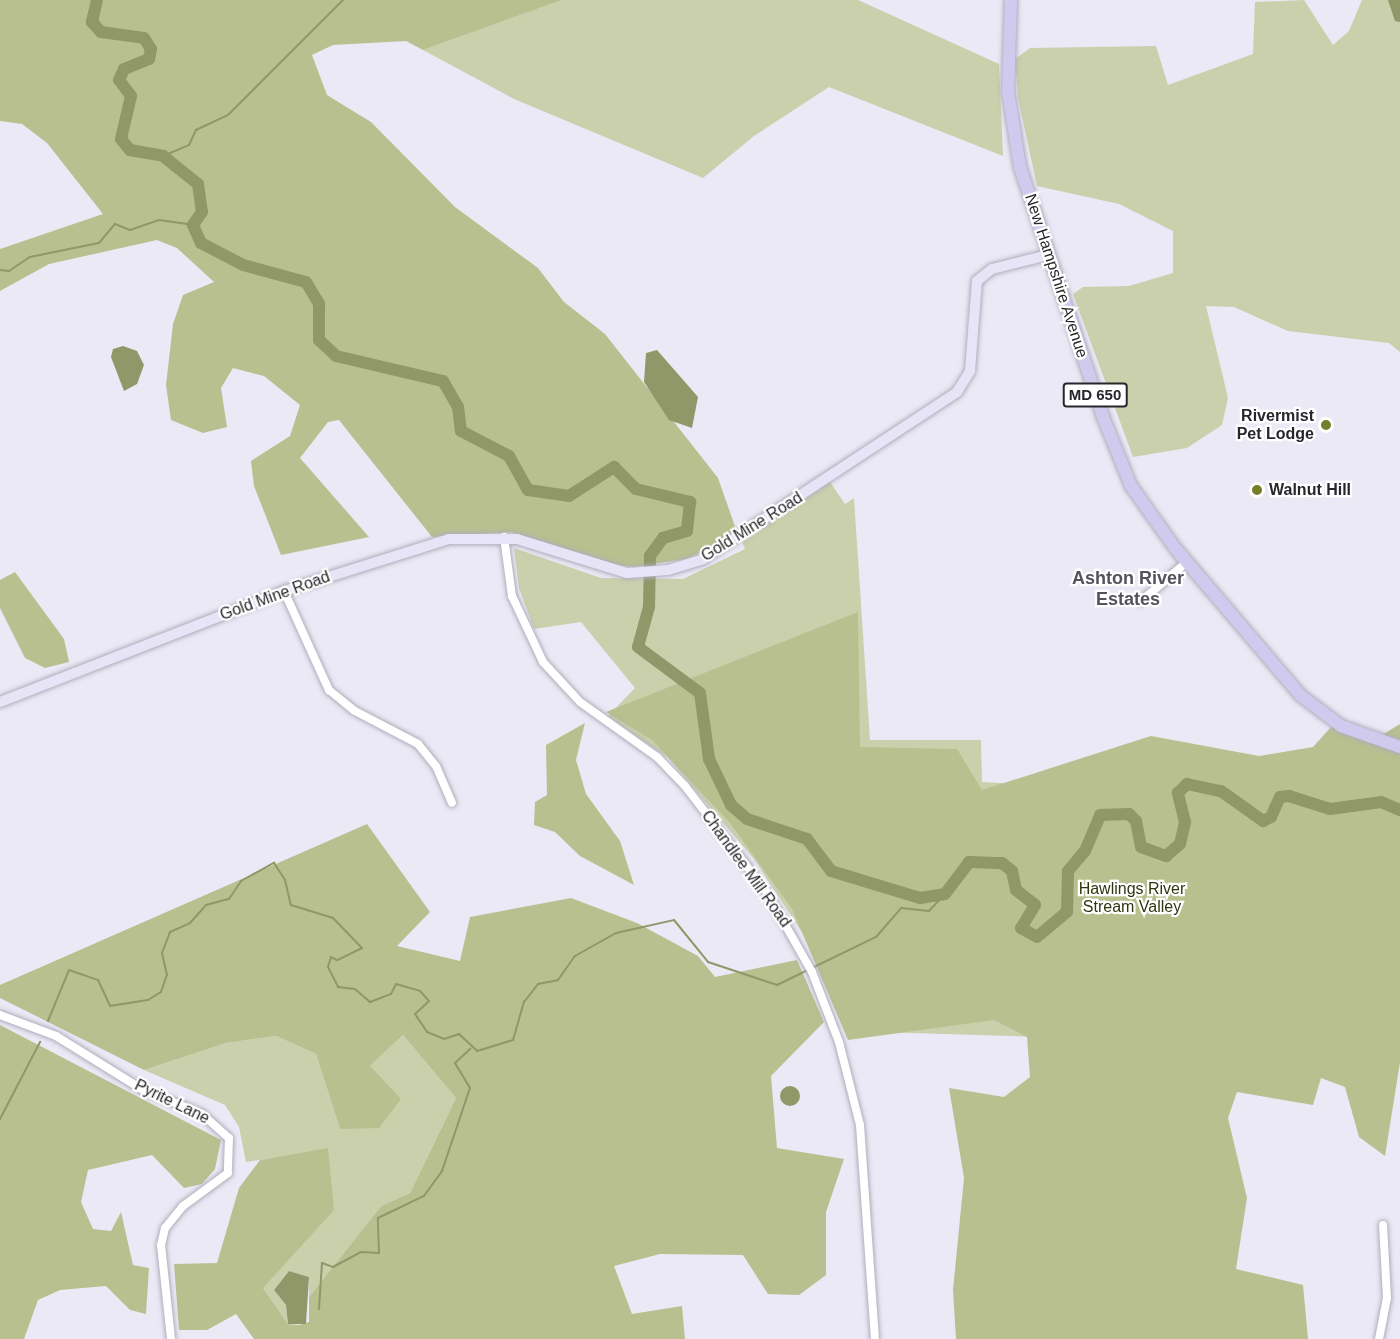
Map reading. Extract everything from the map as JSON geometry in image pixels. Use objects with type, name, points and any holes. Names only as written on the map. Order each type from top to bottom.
[{"type":"main road","name":"New Hampshire Avenue","points":[[1011,0],[1007,68],[1012,129],[1048,255],[1122,468],[1187,562],[1310,705],[1347,729],[1400,747]]},
{"type":"street","name":"Gold Mine Road","points":[[0,702],[284,591],[449,539],[504,537],[603,569],[637,574],[656,573],[692,564],[739,539],[957,392],[970,370],[977,281],[992,269],[1048,255]]},
{"type":"street","name":"Chandlee Mill Road","points":[[504,537],[512,596],[543,662],[580,702],[657,757],[685,786],[766,891],[807,961],[839,1042],[860,1125],[875,1339]]},
{"type":"street","points":[[1141,602],[1187,562]]},
{"type":"street","points":[[284,591],[329,690],[355,711],[418,744],[436,766],[452,804]]},
{"type":"street","name":"Pyrite Lane","points":[[0,1015],[57,1036],[143,1090],[202,1114],[228,1138],[228,1173],[183,1206],[165,1228],[160,1245],[171,1339]]},
{"type":"street","points":[[1379,1339],[1387,1298],[1383,1225]]},
{"type":"shaded area","points":[[562,0],[858,0],[999,64],[1003,156],[829,87],[754,136],[703,178],[514,99],[423,50]]},
{"type":"shaded area","points":[[1304,0],[1333,45],[1349,31],[1362,0],[1400,0],[1400,352],[1389,343],[1288,331],[1234,307],[1206,306],[1228,398],[1222,425],[1187,448],[1133,457],[1073,294],[1083,287],[1129,286],[1173,273],[1173,231],[1119,204],[1037,186],[1018,98],[1015,59],[1030,48],[1156,46],[1168,85],[1253,54],[1255,2]]},
{"type":"shaded area","points":[[1388,0],[1400,0],[1400,22],[1395,21]]},
{"type":"shaded area","points":[[123,346],[137,351],[144,365],[137,384],[124,391],[111,357],[113,349]]},
{"type":"shaded area","points":[[657,350],[698,397],[692,428],[669,420],[644,382],[646,353]]},
{"type":"shaded area","name":"Hawlings River Stream Valley","points":[[830,482],[845,504],[854,498],[870,740],[981,740],[982,782],[1038,785],[1165,1041],[848,1031],[811,946],[754,859],[668,758],[608,716],[635,688],[581,622],[534,629],[519,588],[514,548],[601,578],[683,579],[745,549],[742,542]]},
{"type":"shaded area","points":[[403,1035],[456,1098],[410,1193],[381,1206],[309,1297],[309,1277],[289,1271],[274,1290],[286,1305],[288,1324],[263,1288],[328,1149],[246,1162],[239,1127],[225,1105],[144,1070],[226,1043],[276,1036],[316,1054],[340,1129],[370,1066]]},
{"type":"shaded area","points":[[790,1086],[797,1089],[800,1096],[797,1103],[790,1106],[783,1103],[780,1096],[783,1089]]},
{"type":"shaded area","points":[[289,1271],[309,1277],[306,1324],[288,1324],[286,1305],[274,1290]]},
{"type":"green space","points":[[0,0],[562,0],[423,50],[406,41],[333,45],[312,55],[327,95],[371,122],[455,207],[538,268],[564,302],[605,334],[718,478],[738,535],[686,559],[633,567],[598,562],[511,532],[432,537],[339,420],[328,422],[300,458],[369,537],[281,555],[254,486],[251,461],[290,436],[300,405],[264,376],[233,368],[221,388],[227,427],[203,433],[171,420],[166,385],[173,324],[183,295],[214,282],[177,248],[157,240],[49,264],[0,291],[0,249],[103,214],[47,143],[22,124],[0,121]]},
{"type":"green space","points":[[15,572],[64,639],[69,662],[45,668],[25,658],[0,608],[0,580]]},
{"type":"green space","name":"Hawlings River Stream Valley","points":[[858,612],[860,747],[957,749],[982,790],[1151,736],[1259,756],[1313,747],[1332,726],[1369,743],[1400,724],[1400,1062],[1385,1156],[1359,1137],[1345,1087],[1321,1078],[1313,1105],[1237,1092],[1228,1118],[1247,1198],[1236,1269],[1303,1285],[1308,1339],[956,1339],[953,1290],[964,1178],[949,1088],[1004,1097],[1030,1077],[1027,1037],[994,1020],[848,1040],[792,909],[730,823],[652,740],[606,712]]},
{"type":"green space","points":[[585,723],[576,760],[586,794],[620,841],[634,885],[580,856],[555,832],[534,825],[535,802],[547,795],[546,745]]},
{"type":"green space","points":[[367,824],[430,912],[397,946],[460,961],[470,917],[571,898],[637,923],[698,956],[715,977],[797,960],[824,1022],[771,1076],[777,1148],[844,1159],[826,1212],[826,1275],[799,1295],[768,1294],[743,1255],[660,1254],[614,1266],[632,1314],[682,1306],[685,1339],[254,1339],[236,1314],[207,1330],[179,1330],[174,1264],[217,1263],[239,1188],[260,1160],[328,1148],[334,1210],[263,1288],[288,1324],[299,1325],[309,1322],[309,1297],[381,1206],[410,1193],[456,1098],[403,1035],[370,1066],[401,1099],[379,1128],[340,1129],[316,1054],[276,1036],[226,1043],[144,1070],[0,998],[0,985]]},
{"type":"green space","points":[[0,1025],[221,1140],[215,1169],[202,1184],[184,1188],[152,1155],[88,1170],[81,1202],[93,1229],[111,1231],[121,1212],[133,1265],[149,1268],[146,1314],[130,1310],[106,1286],[60,1290],[38,1300],[24,1339],[0,1339]]},
{"type":"waterway","points":[[97,0],[92,22],[101,32],[144,38],[151,49],[149,59],[124,69],[119,80],[131,96],[121,139],[130,150],[163,156],[198,184],[202,212],[193,225],[201,243],[243,265],[306,282],[319,304],[319,340],[336,356],[443,381],[458,407],[461,431],[509,456],[528,490],[569,496],[614,467],[636,489],[690,502],[687,531],[663,538],[650,556],[649,607],[638,647],[700,693],[709,759],[731,805],[747,819],[807,839],[831,871],[920,898],[945,894],[969,862],[1002,863],[1012,871],[1016,890],[1035,905],[1021,928],[1037,937],[1067,912],[1068,871],[1085,851],[1100,815],[1129,814],[1136,821],[1141,847],[1166,856],[1180,844],[1185,822],[1178,793],[1187,784],[1221,791],[1263,821],[1271,817],[1280,797],[1289,796],[1330,809],[1381,802],[1400,810]]},
{"type":"waterway","points":[[163,156],[189,145],[196,130],[228,115],[343,0]]},
{"type":"waterway","points":[[0,270],[9,271],[30,257],[99,243],[115,224],[130,230],[159,220],[193,225]]},
{"type":"waterway","points":[[48,1021],[69,970],[98,980],[110,1006],[148,1000],[161,992],[167,975],[162,953],[170,932],[190,923],[206,905],[229,899],[241,881],[274,863],[285,880],[291,905],[333,918],[362,948],[337,960],[331,957],[328,967],[338,987],[355,989],[370,1002],[391,994],[396,984],[420,991],[429,1001],[415,1014],[427,1032],[444,1039],[459,1034],[477,1051],[513,1040],[524,1002],[538,984],[558,980],[575,956],[616,933],[674,920],[708,962],[777,985],[876,937],[901,908],[929,911],[945,894]]},
{"type":"waterway","points":[[0,1119],[40,1042]]},
{"type":"waterway","points":[[319,1309],[322,1263],[333,1267],[361,1252],[379,1253],[378,1218],[424,1196],[442,1171],[470,1088],[455,1063],[470,1049]]},
{"type":"place","name":"Rivermist Pet Lodge","points":[[1326,425]]},
{"type":"place","name":"Walnut Hill","points":[[1257,490]]},
{"type":"district","name":"Ashton River Estates","points":[[1128,589]]}]
